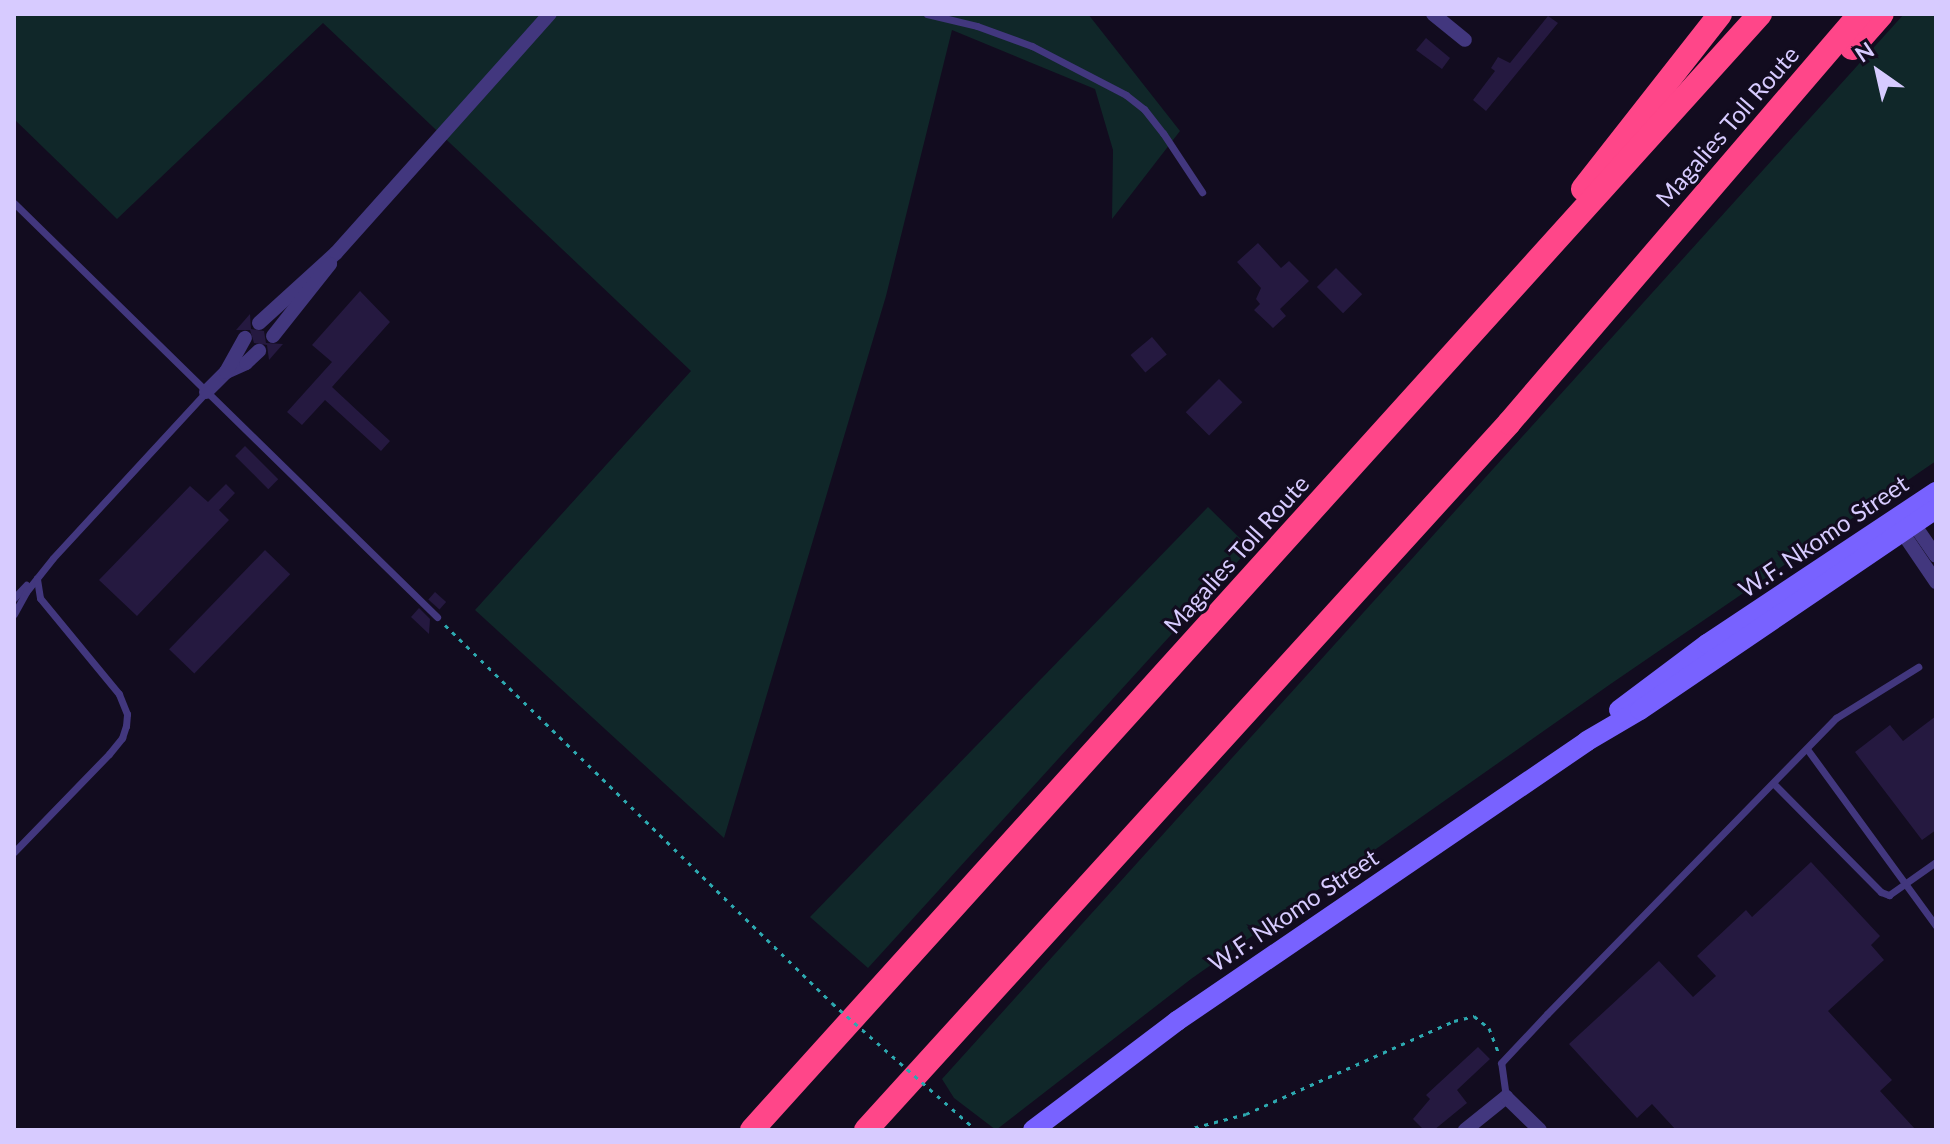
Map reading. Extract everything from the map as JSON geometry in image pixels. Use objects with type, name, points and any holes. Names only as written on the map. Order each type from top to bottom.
[{"type":"highway","points":[[1449,362],[1720,14]]},
{"type":"highway","name":"Magalies Toll Route","points":[[752,1130],[1449,362],[1760,14]]},
{"type":"highway","name":"Magalies Toll Route","points":[[866,1130],[1509,423],[1860,14]]},
{"type":"highway","points":[[1509,423],[1882,14]]},
{"type":"main road","name":"W.F. Nkomo Street","points":[[1033,1130],[1177,1021],[1587,741],[1640,710],[1904,522],[1936,492]]},
{"type":"main road","name":"W.F. Nkomo Street","points":[[1904,522],[1936,509]]},
{"type":"street","points":[[259,323],[336,253],[550,14]]},
{"type":"street","points":[[1433,14],[1465,40]]},
{"type":"street","points":[[273,336],[325,272],[336,253]]},
{"type":"street","points":[[206,392],[226,372],[245,338]]},
{"type":"street","points":[[226,372],[246,363],[259,351]]},
{"type":"street","points":[[1904,522],[1936,556]]},
{"type":"street","points":[[1904,522],[1936,582]]},
{"type":"street","points":[[1465,1130],[1506,1097],[1540,1130]]},
{"type":"lane","points":[[927,14],[977,26],[1032,46],[1126,95],[1144,109],[1163,133],[1202,192]]},
{"type":"lane","points":[[14,203],[437,617]]},
{"type":"lane","points":[[14,598],[206,392]]},
{"type":"lane","points":[[14,614],[53,558]]},
{"type":"lane","points":[[14,852],[109,754],[122,738],[126,726],[127,714],[119,694],[40,598],[37,578]]},
{"type":"lane","points":[[1506,1097],[1501,1063],[1836,718],[1918,667]]},
{"type":"lane","points":[[1807,749],[1936,926]]},
{"type":"lane","points":[[1774,784],[1873,887],[1889,895],[1936,862]]},
{"type":"path","points":[[437,617],[808,982],[976,1130]]},
{"type":"path","points":[[1185,1130],[1246,1114],[1454,1021],[1474,1016],[1489,1028],[1501,1063]]},
{"type":"green space","points":[[14,14],[1088,14],[1180,131],[1112,219],[1113,150],[1095,89],[952,30],[886,296],[724,838],[475,610],[691,371],[323,23],[117,219],[14,119]]},
{"type":"green space","points":[[1904,14],[1936,14],[1936,461],[1612,683],[1191,979],[996,1130],[954,1098],[942,1079]]},
{"type":"green space","points":[[1208,507],[1250,548],[868,968],[810,917]]},
{"type":"building","points":[[1548,16],[1558,23],[1486,111],[1473,100],[1495,71],[1491,68],[1498,57],[1510,63]]},
{"type":"building","points":[[1426,38],[1450,58],[1442,69],[1416,50]]},
{"type":"building","points":[[1258,243],[1281,268],[1289,261],[1309,281],[1280,309],[1286,316],[1273,328],[1254,310],[1260,304],[1256,299],[1261,288],[1237,262]]},
{"type":"building","points":[[1336,268],[1362,294],[1343,313],[1317,287]]},
{"type":"building","points":[[360,291],[390,322],[332,387],[390,441],[381,451],[325,400],[302,425],[287,412],[332,362],[312,345]]},
{"type":"building","points":[[250,314],[251,329],[264,331],[266,343],[283,344],[269,360],[267,345],[254,343],[250,330],[236,330]]},
{"type":"building","points":[[1152,337],[1167,355],[1145,373],[1131,355]]},
{"type":"building","points":[[1219,379],[1242,402],[1209,436],[1186,412]]},
{"type":"building","points":[[245,446],[278,479],[268,489],[235,456]]},
{"type":"building","points":[[226,484],[235,493],[219,510],[229,520],[137,616],[99,580],[190,486],[208,502]]},
{"type":"building","points":[[265,550],[290,574],[194,674],[169,649]]},
{"type":"building","points":[[435,592],[446,602],[439,609],[428,599]]},
{"type":"building","points":[[419,608],[430,619],[429,634],[411,617]]},
{"type":"building","points":[[1936,716],[1936,830],[1922,840],[1855,752],[1890,725],[1903,741]]},
{"type":"building","points":[[1811,862],[1880,936],[1871,945],[1884,960],[1828,1011],[1892,1080],[1880,1091],[1916,1130],[1676,1130],[1652,1104],[1637,1118],[1569,1044],[1659,961],[1693,997],[1716,976],[1697,956],[1746,910],[1752,917]]},
{"type":"building","points":[[1478,1047],[1490,1059],[1457,1090],[1467,1103],[1434,1130],[1424,1130],[1413,1119],[1430,1099],[1426,1095]]}]
